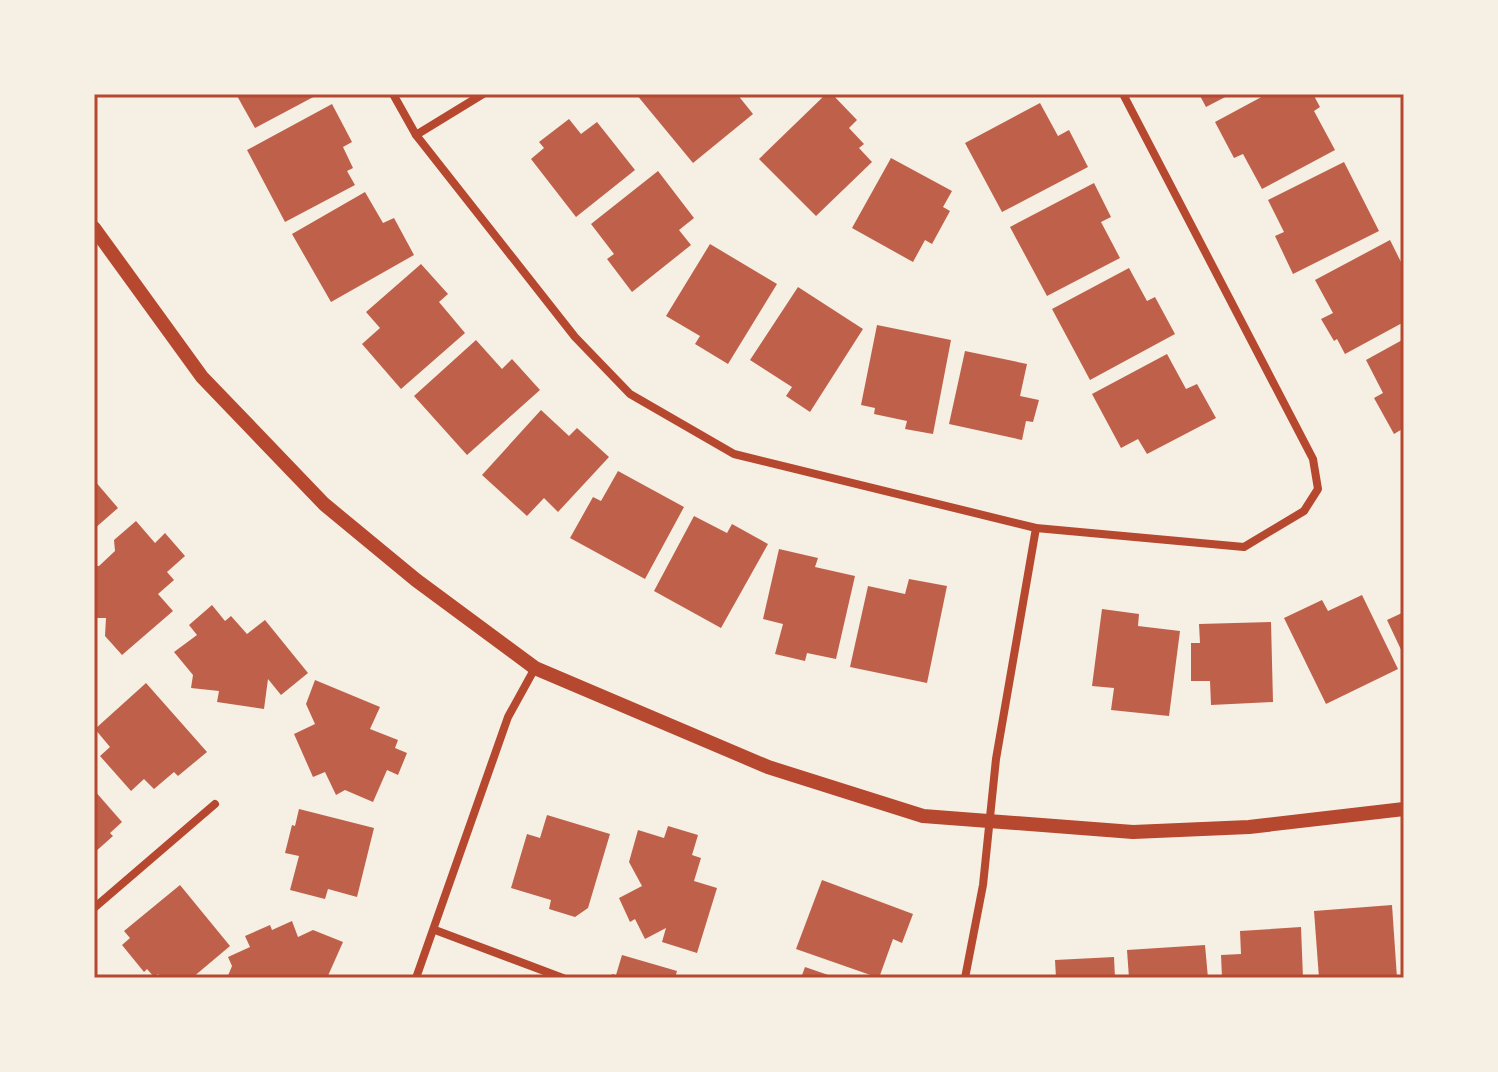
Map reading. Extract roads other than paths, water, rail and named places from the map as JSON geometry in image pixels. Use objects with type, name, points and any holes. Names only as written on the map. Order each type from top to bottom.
[{"type":"street","points":[[393,94],[416,135],[575,337],[630,394],[734,454],[1036,528],[1244,547],[1304,511],[1318,489],[1313,459],[1123,94]]},
{"type":"street","points":[[416,135],[483,94]]},
{"type":"street","points":[[94,228],[202,377],[324,504],[416,580],[535,668],[768,767],[923,816],[1133,832],[1249,827],[1404,809]]},
{"type":"street","points":[[965,978],[983,885],[996,759],[1036,528]]},
{"type":"street","points":[[416,978],[508,717],[535,668]]},
{"type":"street","points":[[94,908],[215,804]]},
{"type":"street","points":[[435,930],[563,978]]}]
